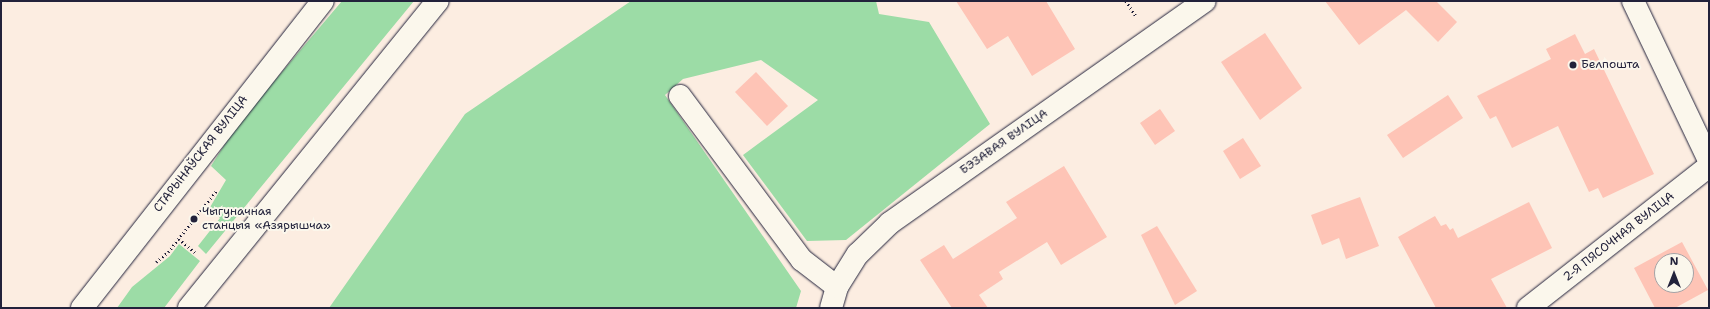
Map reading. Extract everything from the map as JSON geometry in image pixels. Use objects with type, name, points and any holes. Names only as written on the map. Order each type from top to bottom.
[{"type":"street","name":"СТАРЫНАЎСКАЯ ВУЛІЦА","points":[[82,308],[323,1]]},
{"type":"street","points":[[189,308],[438,1]]},
{"type":"street","name":"БЭЗАВАЯ ВУЛІЦА","points":[[831,308],[837,287],[858,254],[890,223],[1205,1]]},
{"type":"street","points":[[1633,1],[1709,160]]},
{"type":"street","points":[[680,96],[802,260],[837,287]]},
{"type":"street","name":"2-Я ПЯСОЧНАЯ ВУЛІЦА","points":[[1528,308],[1709,166]]},
{"type":"path","points":[[168,252],[217,190]]},
{"type":"green space","points":[[342,1],[414,1],[206,254],[198,246],[220,218],[209,209],[226,180],[211,166],[237,125]]},
{"type":"green space","points":[[631,1],[876,1],[879,14],[929,22],[990,124],[846,240],[807,241],[743,155],[818,100],[761,60],[683,79],[665,95],[801,291],[796,308],[329,308],[465,114]]},
{"type":"green space","points":[[179,244],[200,261],[164,308],[117,308],[132,287],[170,256]]},
{"type":"building","points":[[956,1],[1046,1],[1075,49],[1032,76],[1008,36],[987,49]]},
{"type":"building","points":[[1325,1],[1436,1],[1457,22],[1438,42],[1406,10],[1359,45]]},
{"type":"building","points":[[1265,33],[1302,88],[1260,120],[1221,62]]},
{"type":"building","points":[[1575,34],[1585,54],[1594,49],[1654,174],[1603,198],[1598,188],[1589,192],[1558,126],[1512,148],[1496,116],[1490,119],[1477,96],[1551,59],[1546,49]]},
{"type":"building","points":[[756,72],[788,106],[767,126],[735,92]]},
{"type":"building","points":[[1448,95],[1463,118],[1403,158],[1387,135]]},
{"type":"building","points":[[1160,109],[1175,131],[1155,145],[1140,123]]},
{"type":"building","points":[[1243,138],[1261,166],[1240,179],[1223,151]]},
{"type":"building","points":[[1064,166],[1107,237],[1061,265],[1047,242],[999,272],[1003,279],[979,295],[988,308],[952,308],[920,260],[944,245],[953,259],[1017,218],[1006,202]]},
{"type":"building","points":[[1360,197],[1379,246],[1346,259],[1339,238],[1322,245],[1311,215]]},
{"type":"building","points":[[1529,202],[1552,248],[1491,279],[1507,308],[1436,308],[1398,237],[1435,216],[1441,226],[1446,224],[1450,230],[1453,228],[1458,238]]},
{"type":"building","points":[[1157,226],[1197,291],[1175,305],[1141,235]]},
{"type":"building","points":[[1682,242],[1688,253],[1662,253]]},
{"type":"building","points":[[1654,257],[1654,293],[1694,293],[1694,264],[1708,290],[1675,308],[1655,308],[1634,268]]},
{"type":"place","name":"Белпошта","points":[[1573,65]]},
{"type":"place","name":"Чыгуначная станцыя «Азярышча»","points":[[194,219]]}]
